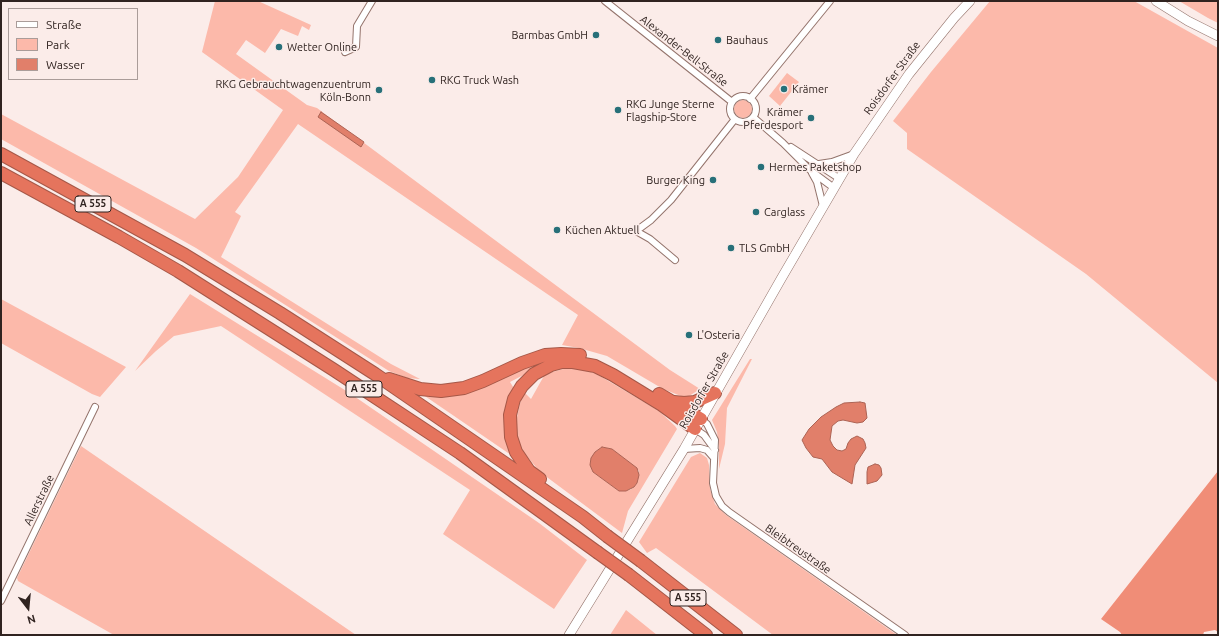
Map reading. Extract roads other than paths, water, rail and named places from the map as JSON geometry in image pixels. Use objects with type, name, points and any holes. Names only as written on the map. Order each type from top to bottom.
[{"type":"highway","name":"A 555","points":[[1,154],[214,272],[375,374],[583,517],[736,635]]},
{"type":"highway","name":"A 555","points":[[1,173],[178,271],[334,370],[460,453],[629,575],[706,635]]},
{"type":"highway","points":[[375,374],[420,389],[441,391],[464,388],[522,363],[545,355],[576,354],[602,361],[692,412],[698,424]]},
{"type":"highway","points":[[583,517],[562,496],[529,471],[512,444],[509,430],[512,407],[518,392],[534,374],[551,365],[562,362],[573,362],[595,366],[698,424]]},
{"type":"highway","points":[[672,402],[694,402],[715,393]]},
{"type":"highway","points":[[671,608],[687,627],[697,635]]},
{"type":"main road","name":"Roisdorfer Straße","points":[[954,18],[964,1]]},
{"type":"main road","name":"Roisdorfer Straße","points":[[569,635],[684,450],[715,393],[854,154],[909,74],[954,18],[970,1]]},
{"type":"main road","points":[[1156,1],[1188,21],[1218,36]]},
{"type":"street","points":[[345,52],[356,47],[357,26],[372,1]]},
{"type":"street","name":"Alexander-Bell-Straße","points":[[605,1],[732,102]]},
{"type":"street","points":[[675,260],[650,239],[636,231],[651,220],[671,200],[735,119],[744,122],[753,117],[756,108],[750,99],[830,1]]},
{"type":"street","name":"Alexander-Bell-Straße","points":[[735,119],[730,111],[732,102],[741,96],[750,99]]},
{"type":"street","points":[[753,117],[783,143],[811,171],[834,188]]},
{"type":"street","points":[[783,143],[819,164],[840,179]]},
{"type":"street","points":[[819,164],[832,162],[854,154]]},
{"type":"street","points":[[811,171],[817,182],[823,206]]},
{"type":"street","name":"Allerstraße","points":[[1,601],[95,407]]},
{"type":"street","points":[[698,424],[715,450]]},
{"type":"street","name":"Bleibtreustraße","points":[[698,424],[707,424],[712,431],[715,440],[713,483],[716,496],[722,506],[728,512],[905,635]]},
{"type":"street","points":[[684,450],[700,448],[707,450],[714,458]]},
{"type":"water","points":[[321,112],[364,142],[361,147],[318,117]]},
{"type":"water","points":[[844,403],[865,403],[867,418],[863,422],[857,423],[843,420],[838,421],[832,426],[830,440],[837,450],[842,451],[846,449],[851,439],[857,436],[863,439],[865,443],[866,448],[855,465],[852,484],[832,472],[822,459],[813,457],[802,440],[809,429],[821,417],[836,407]]},
{"type":"water","points":[[602,447],[612,449],[637,468],[639,475],[637,483],[634,487],[626,491],[619,491],[593,472],[590,465],[591,458],[595,452]]},
{"type":"water","points":[[875,464],[879,465],[881,468],[882,475],[877,481],[867,484],[868,467]]},
{"type":"place","name":"Barmbas GmbH","points":[[596,35]]},
{"type":"place","name":"Bauhaus","points":[[718,40]]},
{"type":"place","name":"Wetter Online","points":[[279,47]]},
{"type":"place","name":"RKG Truck Wash","points":[[432,80]]},
{"type":"place","name":"Krämer","points":[[784,89]]},
{"type":"place","name":"RKG Gebrauchtwagenzuentrum Köln-Bonn","points":[[379,90]]},
{"type":"place","name":"RKG Junge Sterne Flagship-Store","points":[[618,110]]},
{"type":"place","name":"Krämer Pferdesport","points":[[811,118]]},
{"type":"place","name":"Hermes Paketshop","points":[[761,167]]},
{"type":"place","name":"Burger King","points":[[713,180]]},
{"type":"place","name":"Carglass","points":[[756,212]]},
{"type":"place","name":"Küchen Aktuell","points":[[557,230]]},
{"type":"place","name":"TLS GmbH","points":[[731,248]]},
{"type":"place","name":"L'Osteria","points":[[689,335]]}]
